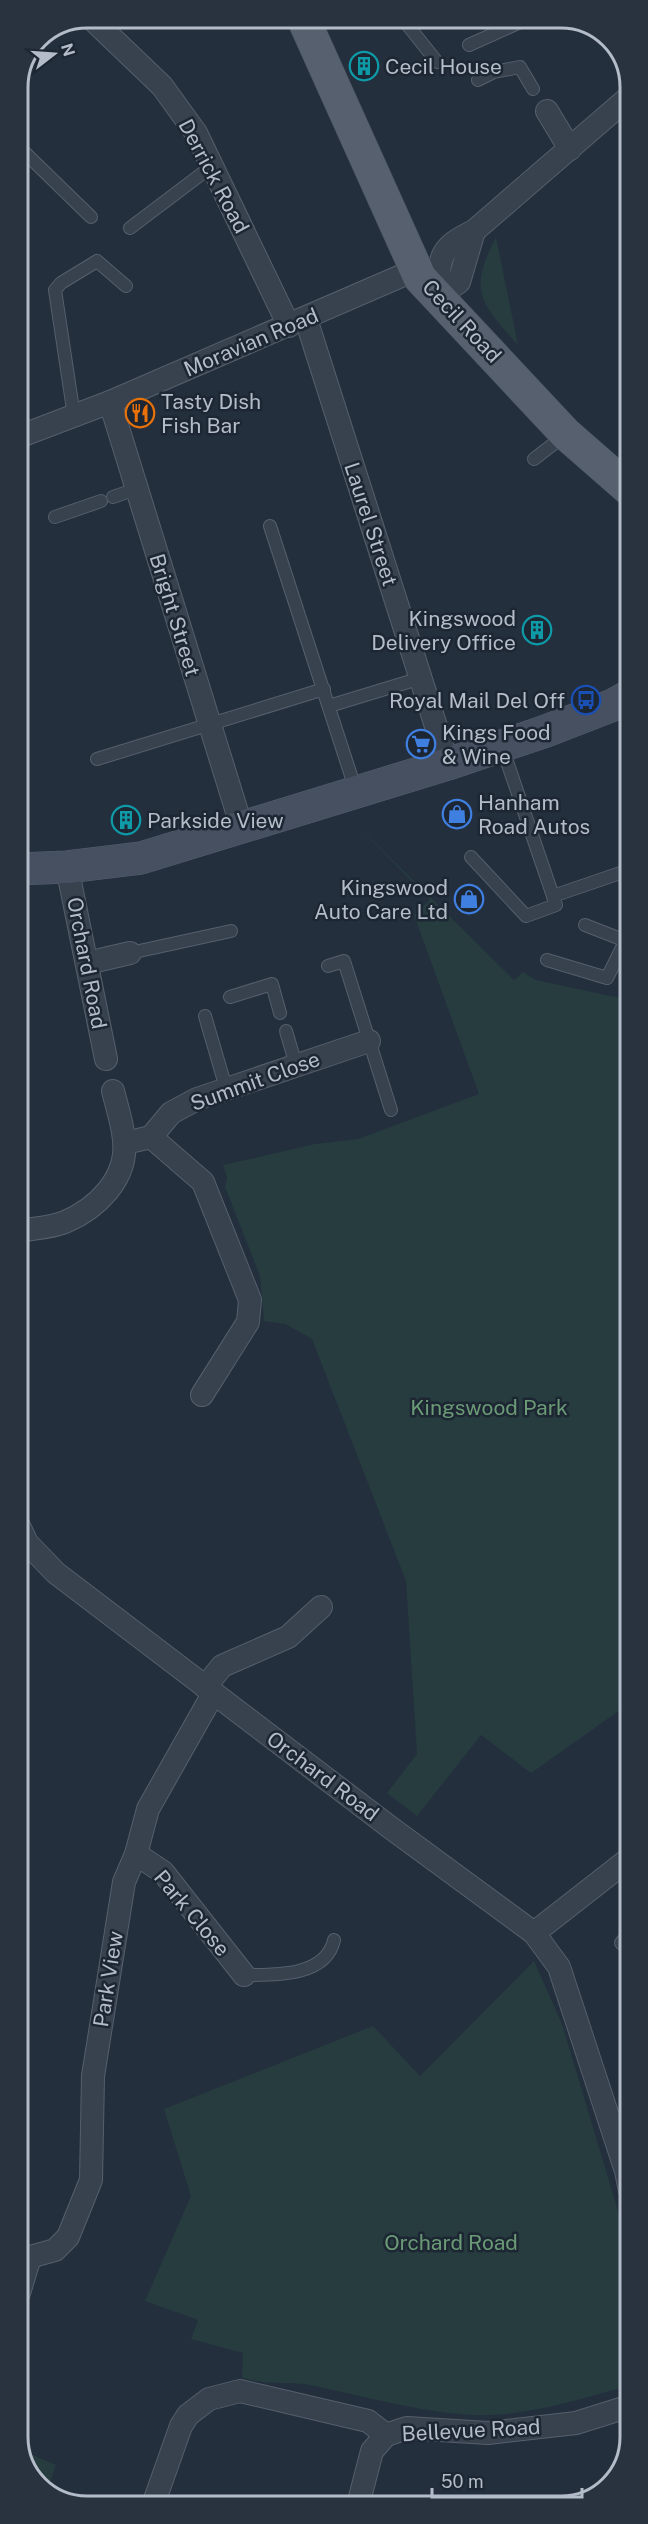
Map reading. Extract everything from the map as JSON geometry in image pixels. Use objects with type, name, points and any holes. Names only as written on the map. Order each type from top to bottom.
[{"type":"main road","name":"Cecil Road","points":[[308,28],[415,270],[566,434],[620,481]]},
{"type":"main road","points":[[28,869],[67,867],[141,858],[448,764],[620,701]]},
{"type":"street","name":"Derrick Road","points":[[101,28],[162,86],[196,133],[297,322]]},
{"type":"street","points":[[438,296],[459,282],[474,231],[620,105]]},
{"type":"street","points":[[547,111],[570,149]]},
{"type":"street","name":"Moravian Road","points":[[28,433],[110,402],[415,270]]},
{"type":"street","name":"Laurel Street","points":[[297,322],[421,678],[448,764]]},
{"type":"street","name":"Bright Street","points":[[110,402],[242,828]]},
{"type":"street","name":"Orchard Road","points":[[67,867],[106,1059]]},
{"type":"street","points":[[87,963],[130,953]]},
{"type":"street","name":"Summit Close","points":[[151,1137],[160,1124],[184,1105],[226,1088],[369,1041]]},
{"type":"street","points":[[28,1229],[63,1223],[91,1207],[109,1191],[121,1169],[125,1143],[113,1091]]},
{"type":"street","points":[[125,1143],[151,1137],[202,1182],[250,1300],[248,1322],[202,1395]]},
{"type":"street","name":"Orchard Road","points":[[28,1546],[56,1573],[534,1933],[559,1966],[620,2153]]},
{"type":"street","name":"Park View","points":[[28,2254],[55,2250],[69,2237],[91,2180],[93,2076],[124,1882],[136,1854],[148,1809],[222,1666],[288,1637],[321,1608]]},
{"type":"street","name":"Park Close","points":[[136,1854],[163,1872],[244,1975]]},
{"type":"street","points":[[534,1933],[620,1866]]},
{"type":"street","points":[[156,2495],[181,2426],[188,2415],[209,2399],[240,2391],[368,2421],[386,2435]]},
{"type":"street","name":"Bellevue Road","points":[[360,2496],[372,2451],[386,2435],[406,2428],[488,2433],[576,2423],[620,2409]]},
{"type":"lane","points":[[410,29],[437,62]]},
{"type":"lane","points":[[469,45],[504,29]]},
{"type":"lane","points":[[478,80],[494,72],[520,67],[533,88]]},
{"type":"lane","points":[[28,156],[91,217]]},
{"type":"lane","points":[[130,228],[212,166]]},
{"type":"lane","points":[[75,416],[55,290],[61,283],[97,261],[126,286]]},
{"type":"lane","points":[[534,459],[566,434]]},
{"type":"lane","points":[[55,517],[136,489]]},
{"type":"lane","points":[[270,526],[356,792]]},
{"type":"lane","points":[[329,706],[421,678]]},
{"type":"lane","points":[[97,759],[324,689]]},
{"type":"lane","points":[[471,857],[526,916],[556,905],[501,746]]},
{"type":"lane","points":[[553,896],[620,873]]},
{"type":"lane","points":[[585,925],[620,936]]},
{"type":"lane","points":[[130,953],[231,931]]},
{"type":"lane","points":[[547,960],[607,978],[620,952]]},
{"type":"lane","points":[[328,966],[344,961],[391,1110]]},
{"type":"lane","points":[[230,997],[272,984],[280,1012]]},
{"type":"lane","points":[[205,1017],[226,1088]]},
{"type":"lane","points":[[286,1031],[296,1065]]},
{"type":"lane","points":[[244,1975],[288,1974],[304,1970],[328,1956],[334,1940]]},
{"type":"green space","points":[[496,237],[518,345],[495,318],[482,296],[482,271]]},
{"type":"green space","name":"Kingswood Park","points":[[352,820],[514,980],[523,972],[536,980],[620,998],[620,1710],[531,1773],[481,1735],[417,1816],[387,1793],[417,1754],[406,1581],[312,1339],[285,1324],[264,1321],[260,1276],[225,1187],[227,1178],[223,1165],[315,1144],[358,1139],[479,1094],[414,915],[430,900]]},
{"type":"green space","name":"Orchard Road","points":[[534,1961],[562,2024],[620,2218],[620,2388],[528,2411],[472,2415],[411,2407],[310,2385],[250,2380],[242,2377],[243,2353],[191,2339],[198,2320],[145,2301],[191,2196],[164,2109],[373,2026],[420,2076]]},
{"type":"green space","points":[[32,2455],[56,2465],[50,2482],[36,2466]]},
{"type":"place","name":"Cecil House","points":[[364,66]]},
{"type":"place","name":"Tasty Dish Fish Bar","points":[[140,413]]},
{"type":"place","name":"Kingswood Delivery Office","points":[[537,630]]},
{"type":"place","name":"Royal Mail Del Off","points":[[586,700]]},
{"type":"place","name":"Kings Food & Wine","points":[[421,744]]},
{"type":"place","name":"Hanham Road Autos","points":[[457,814]]},
{"type":"place","name":"Parkside View","points":[[126,820]]},
{"type":"place","name":"Kingswood Auto Care Ltd","points":[[469,899]]}]
